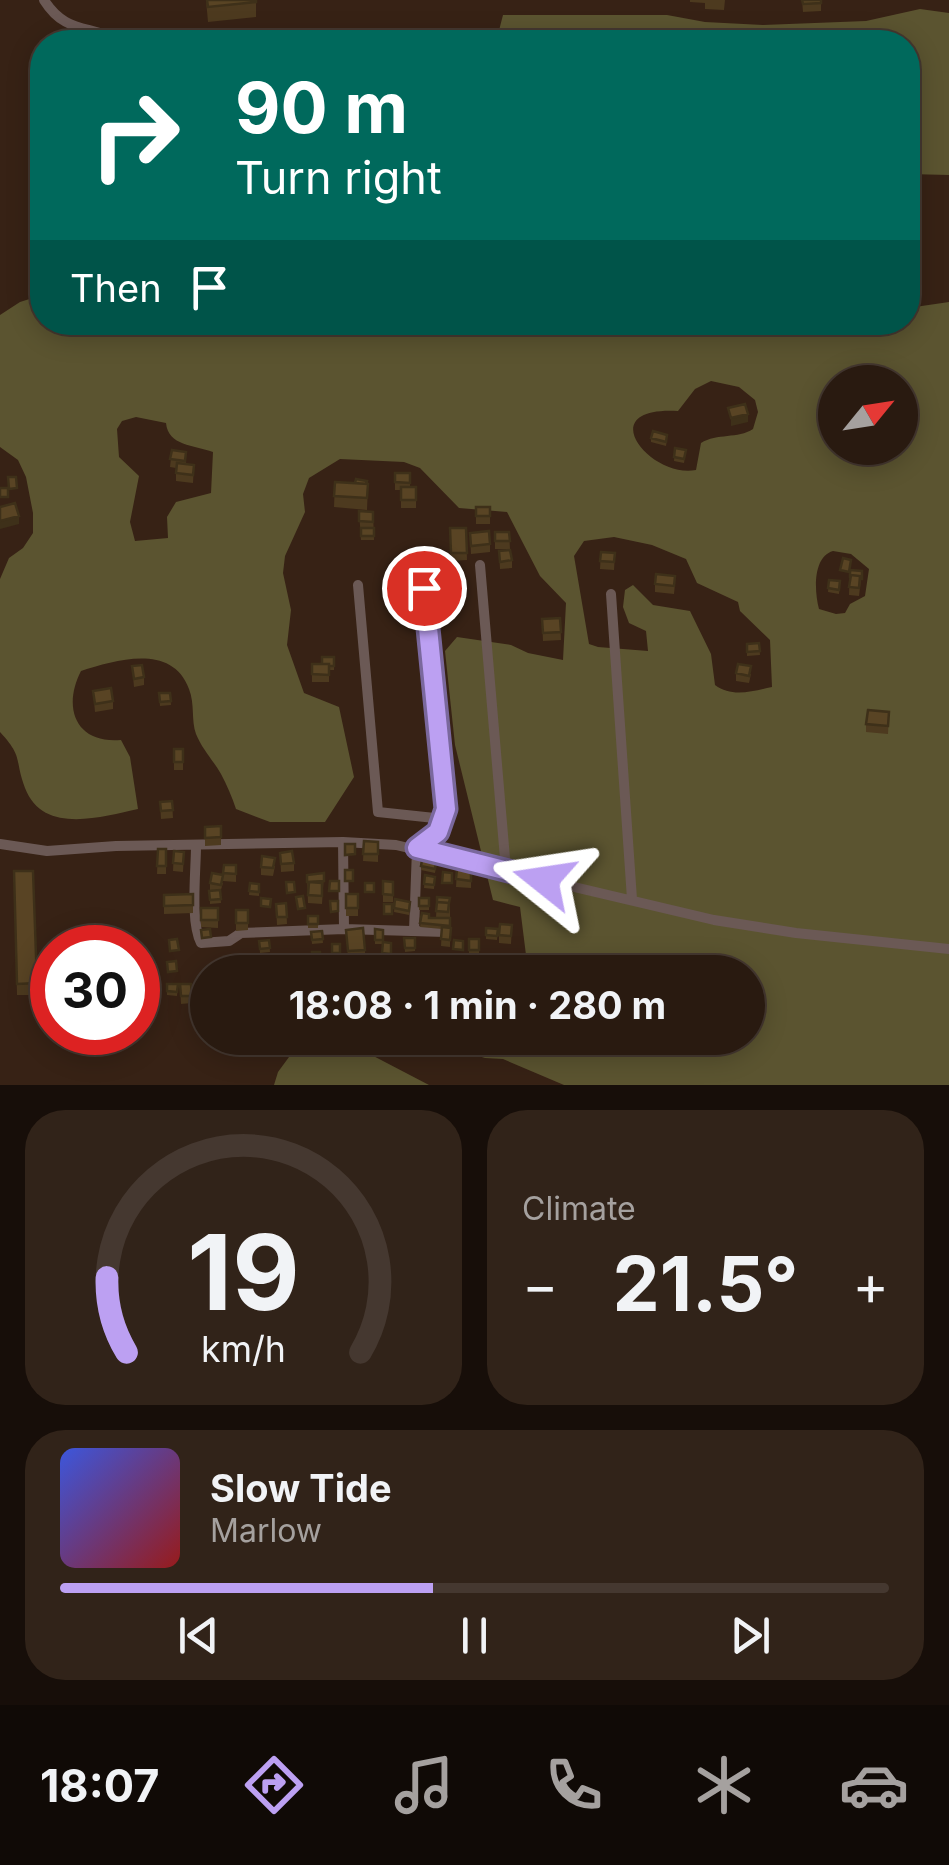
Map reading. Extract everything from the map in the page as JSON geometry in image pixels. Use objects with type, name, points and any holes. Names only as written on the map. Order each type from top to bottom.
[{"type":"street","points":[[44,0],[54,15],[68,25],[89,30]]},
{"type":"street","points":[[480,564],[506,870]]},
{"type":"street","points":[[358,585],[378,812],[444,819]]},
{"type":"street","points":[[417,848],[438,832],[446,809],[424,588]]},
{"type":"street","points":[[611,594],[632,900]]},
{"type":"street","points":[[0,844],[47,852],[116,846],[342,842],[417,848],[714,920],[949,949]]},
{"type":"street","points":[[342,842],[344,928]]},
{"type":"street","points":[[196,846],[199,942],[228,941],[241,933],[344,928],[445,932]]},
{"type":"street","points":[[414,931],[417,848]]},
{"type":"shaded area","points":[[920,9],[949,13],[949,175],[920,174],[920,30],[499,30],[503,15],[667,15],[705,22],[763,25],[866,21]]},
{"type":"shaded area","points":[[30,299],[30,335],[920,335],[920,306],[949,302],[949,1085],[564,1085],[503,1059],[475,1055],[765,1055],[765,955],[526,955],[520,907],[493,900],[455,745],[445,651],[457,637],[511,645],[563,660],[566,603],[540,576],[507,512],[459,508],[420,468],[404,462],[340,459],[309,478],[303,494],[305,512],[285,556],[283,573],[291,610],[287,645],[304,693],[339,707],[354,777],[325,822],[270,822],[236,809],[221,774],[196,734],[191,695],[181,675],[170,665],[142,659],[81,671],[73,698],[73,710],[84,730],[106,740],[121,740],[130,757],[138,809],[74,819],[45,812],[25,788],[16,753],[0,732],[0,579],[9,558],[23,548],[33,533],[33,513],[26,477],[18,460],[0,447],[0,315]],"holes":[[[711,381],[739,387],[755,400],[758,412],[753,429],[701,443],[696,470],[662,464],[637,442],[633,430],[637,419],[652,412],[678,411],[695,389]],[[136,417],[166,423],[177,440],[213,452],[211,493],[176,502],[167,517],[168,538],[135,541],[130,522],[139,476],[119,457],[117,429],[122,421]],[[614,537],[652,545],[686,559],[697,583],[738,602],[740,611],[770,640],[772,687],[735,692],[715,685],[711,654],[690,611],[653,605],[633,585],[625,590],[623,607],[629,623],[646,631],[648,651],[589,644],[574,556],[584,541]],[[826,554],[851,554],[869,569],[865,596],[850,604],[845,613],[819,609],[818,567]]]},
{"type":"shaded area","points":[[372,1055],[429,1085],[274,1085],[289,1057]]},
{"type":"building","points":[[207,0],[256,0],[256,2],[208,7]]},
{"type":"building","points":[[802,0],[821,0],[821,3],[803,4]]},
{"type":"building","points":[[745,404],[748,414],[731,418],[728,408]]},
{"type":"building","points":[[653,431],[667,435],[666,442],[651,438]]},
{"type":"building","points":[[675,448],[686,450],[684,459],[674,457]]},
{"type":"building","points":[[172,450],[186,452],[185,461],[170,459]]},
{"type":"building","points":[[177,463],[194,465],[193,475],[176,473]]},
{"type":"building","points":[[395,473],[410,473],[410,483],[395,482]]},
{"type":"building","points":[[8,477],[16,477],[17,488],[9,489]]},
{"type":"building","points":[[335,482],[368,484],[367,498],[334,496]]},
{"type":"building","points":[[401,487],[416,487],[416,500],[401,500]]},
{"type":"building","points":[[0,488],[8,488],[8,497],[0,497]]},
{"type":"building","points":[[15,503],[19,516],[0,521],[0,507]]},
{"type":"building","points":[[476,507],[490,507],[490,516],[476,516]]},
{"type":"building","points":[[359,511],[373,512],[373,522],[359,521]]},
{"type":"building","points":[[361,528],[374,528],[374,536],[361,536]]},
{"type":"building","points":[[450,528],[466,528],[467,553],[451,553]]},
{"type":"building","points":[[489,531],[490,544],[471,546],[470,533]]},
{"type":"building","points":[[495,532],[509,532],[510,541],[495,541]]},
{"type":"building","points":[[510,550],[512,560],[500,562],[499,551]]},
{"type":"building","points":[[601,552],[615,553],[614,562],[600,561]]},
{"type":"building","points":[[843,558],[851,560],[849,572],[840,570]]},
{"type":"building","points":[[850,570],[862,571],[862,579],[851,575],[850,578]]},
{"type":"building","points":[[656,574],[675,576],[674,586],[655,584]]},
{"type":"building","points":[[851,575],[860,576],[859,588],[849,587]]},
{"type":"building","points":[[829,580],[840,581],[839,590],[828,588]]},
{"type":"building","points":[[560,618],[561,632],[543,633],[542,619]]},
{"type":"building","points":[[759,643],[760,651],[747,652],[747,644]]},
{"type":"building","points":[[322,657],[334,657],[334,666],[322,664]]},
{"type":"building","points":[[312,664],[329,664],[329,675],[312,674]]},
{"type":"building","points":[[738,664],[751,666],[749,676],[736,673]]},
{"type":"building","points":[[142,665],[144,677],[134,679],[132,666]]},
{"type":"building","points":[[111,688],[113,701],[95,704],[93,691]]},
{"type":"building","points":[[159,693],[170,693],[171,701],[160,702]]},
{"type":"building","points":[[868,710],[889,712],[888,726],[866,724]]},
{"type":"building","points":[[174,749],[183,749],[183,762],[174,762]]},
{"type":"building","points":[[172,801],[173,810],[161,811],[160,802]]},
{"type":"building","points":[[221,826],[221,837],[205,838],[205,827]]},
{"type":"building","points":[[364,841],[378,842],[378,854],[363,854]]},
{"type":"building","points":[[345,844],[355,844],[355,854],[345,855]]},
{"type":"building","points":[[158,849],[166,849],[166,866],[157,866]]},
{"type":"building","points":[[174,851],[184,852],[183,864],[173,863]]},
{"type":"building","points":[[292,851],[294,863],[281,864],[280,853]]},
{"type":"building","points":[[262,856],[275,858],[273,868],[261,867]]},
{"type":"building","points":[[422,860],[436,863],[435,869],[421,866]]},
{"type":"building","points":[[224,865],[236,865],[236,874],[223,873]]},
{"type":"building","points":[[457,869],[471,870],[471,881],[456,879]]},
{"type":"building","points":[[345,870],[353,870],[353,881],[345,881]]},
{"type":"building","points":[[14,871],[33,871],[35,925],[30,925],[30,983],[17,984]]},
{"type":"building","points":[[443,872],[452,873],[452,883],[442,883]]},
{"type":"building","points":[[212,873],[223,875],[221,885],[210,883]]},
{"type":"building","points":[[324,873],[324,881],[307,882],[307,875]]},
{"type":"building","points":[[425,875],[435,877],[434,885],[424,884]]},
{"type":"building","points":[[330,881],[339,881],[339,891],[329,891]]},
{"type":"building","points":[[383,881],[393,882],[393,895],[383,894]]},
{"type":"building","points":[[286,882],[294,882],[295,892],[287,893]]},
{"type":"building","points":[[309,882],[322,883],[322,896],[308,895]]},
{"type":"building","points":[[250,883],[259,884],[259,892],[249,891]]},
{"type":"building","points":[[365,883],[374,883],[374,892],[365,892]]},
{"type":"building","points":[[220,890],[221,899],[210,900],[209,891]]},
{"type":"building","points":[[193,894],[193,905],[164,906],[164,895]]},
{"type":"building","points":[[346,894],[358,894],[358,908],[346,908]]},
{"type":"building","points":[[303,896],[305,908],[298,909],[296,897]]},
{"type":"building","points":[[437,897],[450,898],[449,903],[437,902]]},
{"type":"building","points":[[261,898],[271,899],[270,907],[261,906]]},
{"type":"building","points":[[419,898],[429,898],[429,906],[419,906]]},
{"type":"building","points":[[395,899],[410,902],[409,911],[394,908]]},
{"type":"building","points":[[330,901],[338,901],[338,911],[331,912]]},
{"type":"building","points":[[437,902],[449,903],[448,912],[436,911]]},
{"type":"building","points":[[286,903],[287,917],[277,917],[276,904]]},
{"type":"building","points":[[384,904],[392,904],[392,914],[384,914]]},
{"type":"building","points":[[201,908],[218,908],[218,920],[201,920]]},
{"type":"building","points":[[236,910],[248,910],[248,923],[236,923]]},
{"type":"building","points":[[422,913],[429,914],[429,918],[450,918],[450,926],[420,923]]},
{"type":"building","points":[[308,916],[318,916],[318,924],[308,924]]},
{"type":"building","points":[[500,924],[512,925],[511,936],[499,935]]},
{"type":"building","points":[[442,927],[451,928],[450,940],[441,939]]},
{"type":"building","points":[[363,928],[365,950],[348,951],[346,930]]},
{"type":"building","points":[[486,928],[498,929],[497,936],[486,935]]},
{"type":"building","points":[[210,929],[211,937],[202,938],[201,930]]},
{"type":"building","points":[[375,929],[383,930],[383,940],[375,940]]},
{"type":"building","points":[[322,931],[323,939],[312,940],[311,932]]},
{"type":"building","points":[[404,938],[415,938],[415,948],[405,948]]},
{"type":"building","points":[[177,939],[179,950],[170,951],[169,940]]},
{"type":"building","points":[[469,939],[479,939],[479,950],[469,950]]},
{"type":"building","points":[[269,940],[270,948],[260,949],[259,941]]},
{"type":"building","points":[[454,940],[463,941],[463,950],[453,949]]},
{"type":"building","points":[[383,942],[391,943],[391,954],[382,953]]},
{"type":"building","points":[[332,944],[340,944],[340,953],[332,953]]},
{"type":"building","points":[[176,961],[177,971],[168,972],[167,962]]},
{"type":"building","points":[[167,984],[178,984],[177,992],[167,991]]},
{"type":"building","points":[[180,984],[190,984],[190,996],[181,996]]},
{"type":"route","points":[[424,588],[446,809],[438,832],[417,848],[544,880]]}]
